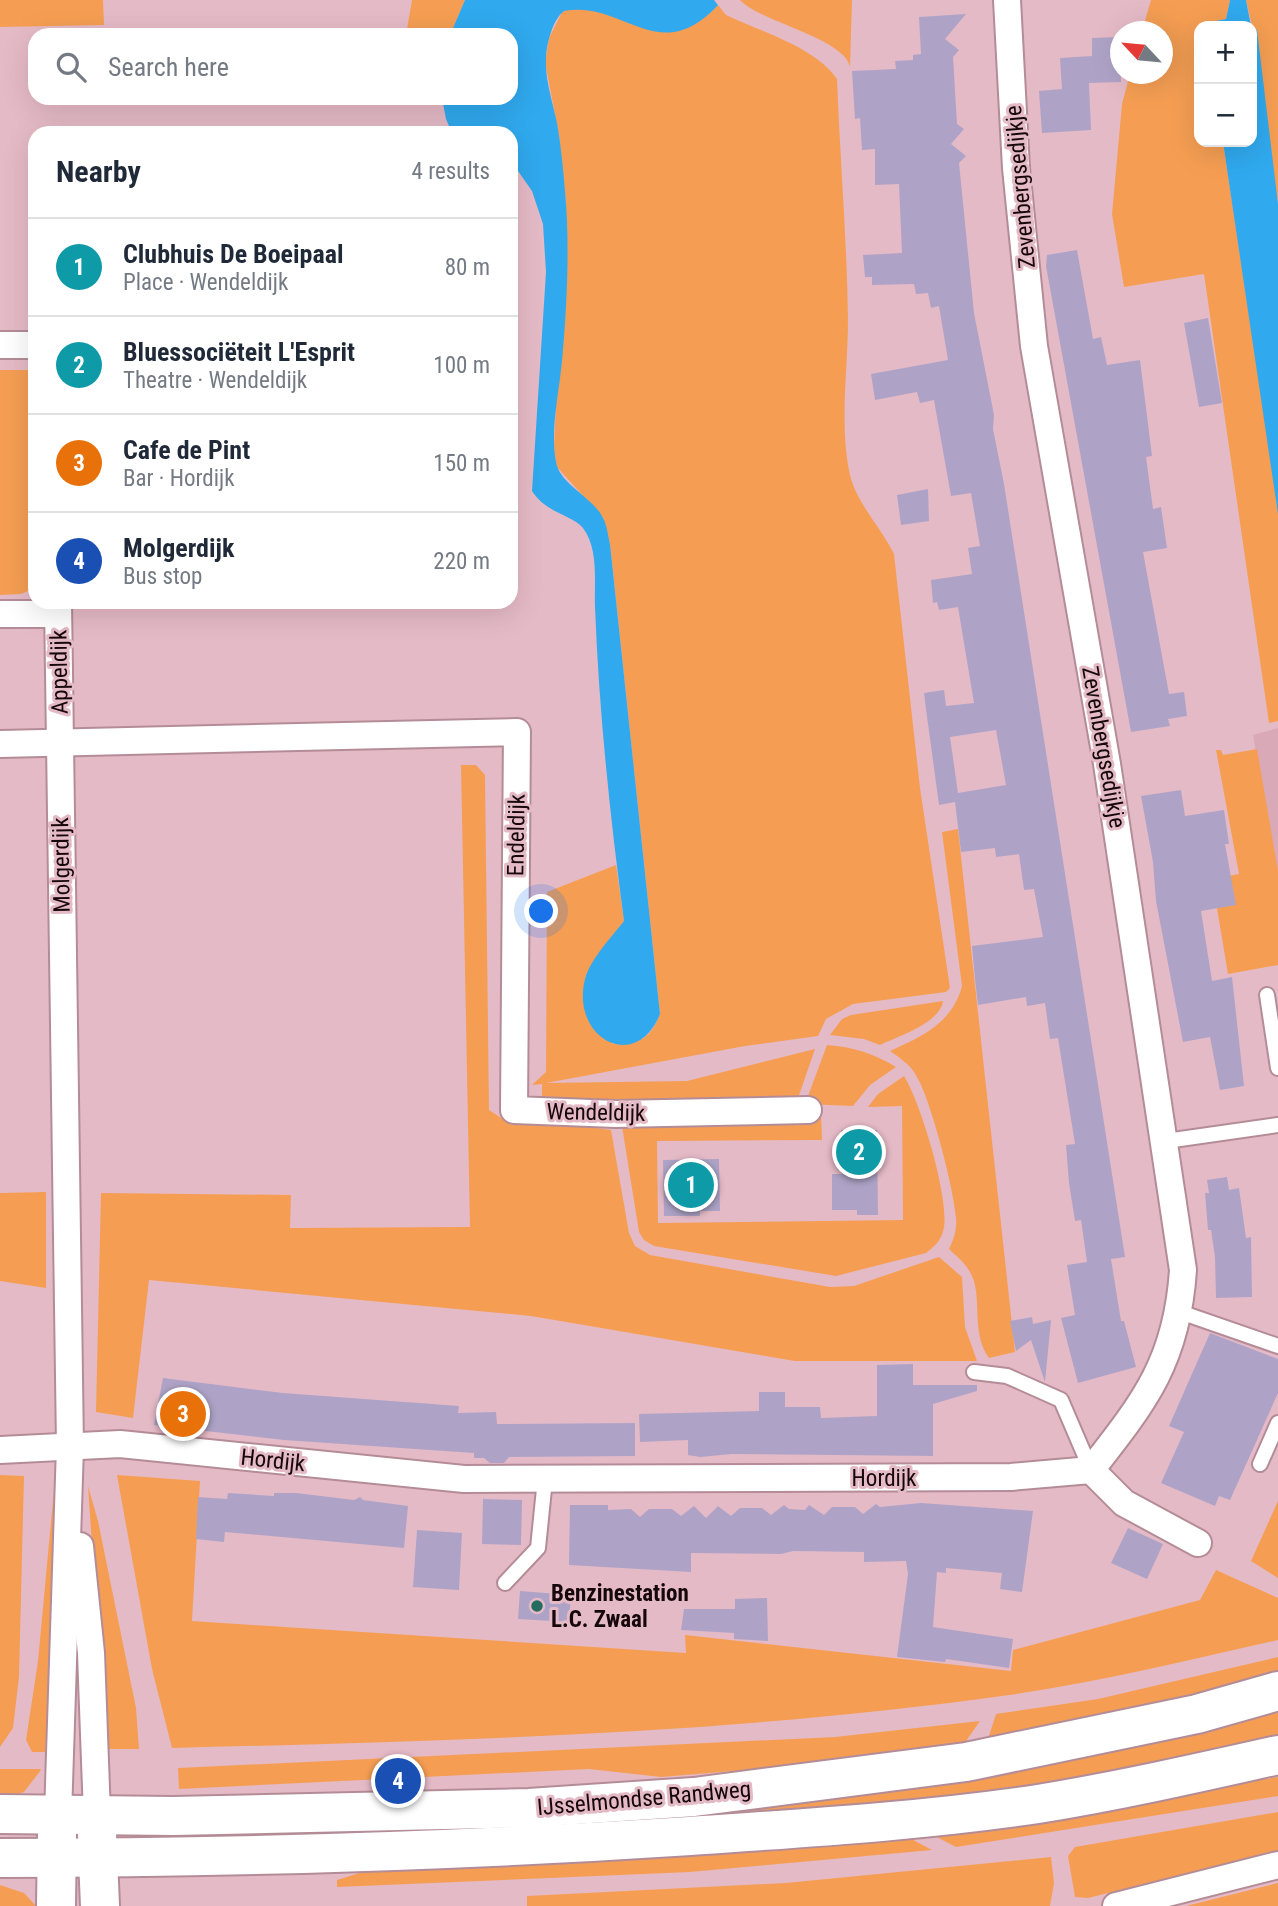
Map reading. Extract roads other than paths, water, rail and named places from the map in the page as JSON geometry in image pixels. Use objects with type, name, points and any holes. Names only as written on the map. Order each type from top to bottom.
[{"type":"main road","name":"IJsselmondse Randweg","points":[[0,1814],[97,1815],[529,1808],[694,1797],[966,1762],[1197,1714],[1278,1691]]},
{"type":"main road","name":"IJsselmondse Randweg","points":[[0,1858],[365,1854],[574,1843],[903,1820],[1037,1804],[1167,1780],[1278,1755]]},
{"type":"main road","points":[[56,1906],[58,1815]]},
{"type":"main road","name":"Molgerdijk","points":[[97,1815],[100,1906]]},
{"type":"street","name":"Zevenbergsedijkje","points":[[1007,0],[1016,168],[1034,345],[1107,764],[1166,1141],[1183,1270],[1180,1311],[1170,1348],[1140,1408],[1091,1470]]},
{"type":"street","points":[[0,345],[28,345]]},
{"type":"street","points":[[0,614],[48,609]]},
{"type":"street","name":"Appeldijk","points":[[58,609],[59,741]]},
{"type":"street","name":"Endeldijk","points":[[59,741],[517,732],[514,980]]},
{"type":"street","points":[[0,744],[59,741]]},
{"type":"street","name":"Molgerdijk","points":[[58,1815],[70,1447],[59,741]]},
{"type":"street","name":"Wendeldijk","points":[[514,980],[514,1110],[616,1114],[808,1110]]},
{"type":"street","name":"Hordijk","points":[[0,1450],[120,1444],[464,1479],[1012,1477],[1091,1470]]},
{"type":"street","name":"Molgerdijk","points":[[70,1447],[91,1653],[97,1815]]},
{"type":"street","points":[[1091,1470],[1124,1503],[1198,1544]]},
{"type":"street","points":[[1116,1906],[1278,1865]]},
{"type":"lane","points":[[1267,995],[1278,1068]]},
{"type":"lane","points":[[1166,1141],[1278,1125]]},
{"type":"lane","points":[[1180,1311],[1278,1346]]},
{"type":"lane","points":[[974,1372],[1007,1376],[1061,1401],[1091,1470]]},
{"type":"lane","points":[[1260,1464],[1278,1423]]},
{"type":"lane","points":[[505,1583],[538,1548],[545,1479]]},
{"type":"water","points":[[465,0],[714,0],[718,5],[697,23],[677,31],[659,32],[605,14],[585,10],[564,11],[553,27],[546,54],[547,75],[561,148],[567,233],[565,319],[554,424],[554,450],[556,462],[564,478],[603,518],[610,544],[660,1014],[649,1032],[636,1042],[622,1045],[608,1041],[596,1032],[587,1018],[583,1000],[585,979],[592,963],[624,921],[602,725],[594,556],[583,528],[545,505],[532,491],[546,272],[543,224],[532,191],[518,171],[518,126],[449,126],[443,105],[518,105],[518,28],[453,28]]},
{"type":"water","points":[[1230,0],[1246,0],[1250,21],[1216,21],[1226,19]]},
{"type":"water","points":[[1257,30],[1278,204],[1278,514],[1224,147],[1257,147]]},
{"type":"place","name":"Bluessociëteit L'Esprit","points":[[859,1152]]},
{"type":"place","name":"Clubhuis De Boeipaal","points":[[691,1185]]},
{"type":"place","name":"Cafe de Pint","points":[[183,1414]]},
{"type":"place","name":"Benzinestation L.C. Zwaal","points":[[537,1606]]},
{"type":"place","name":"Molgerdijk","points":[[398,1781]]}]
